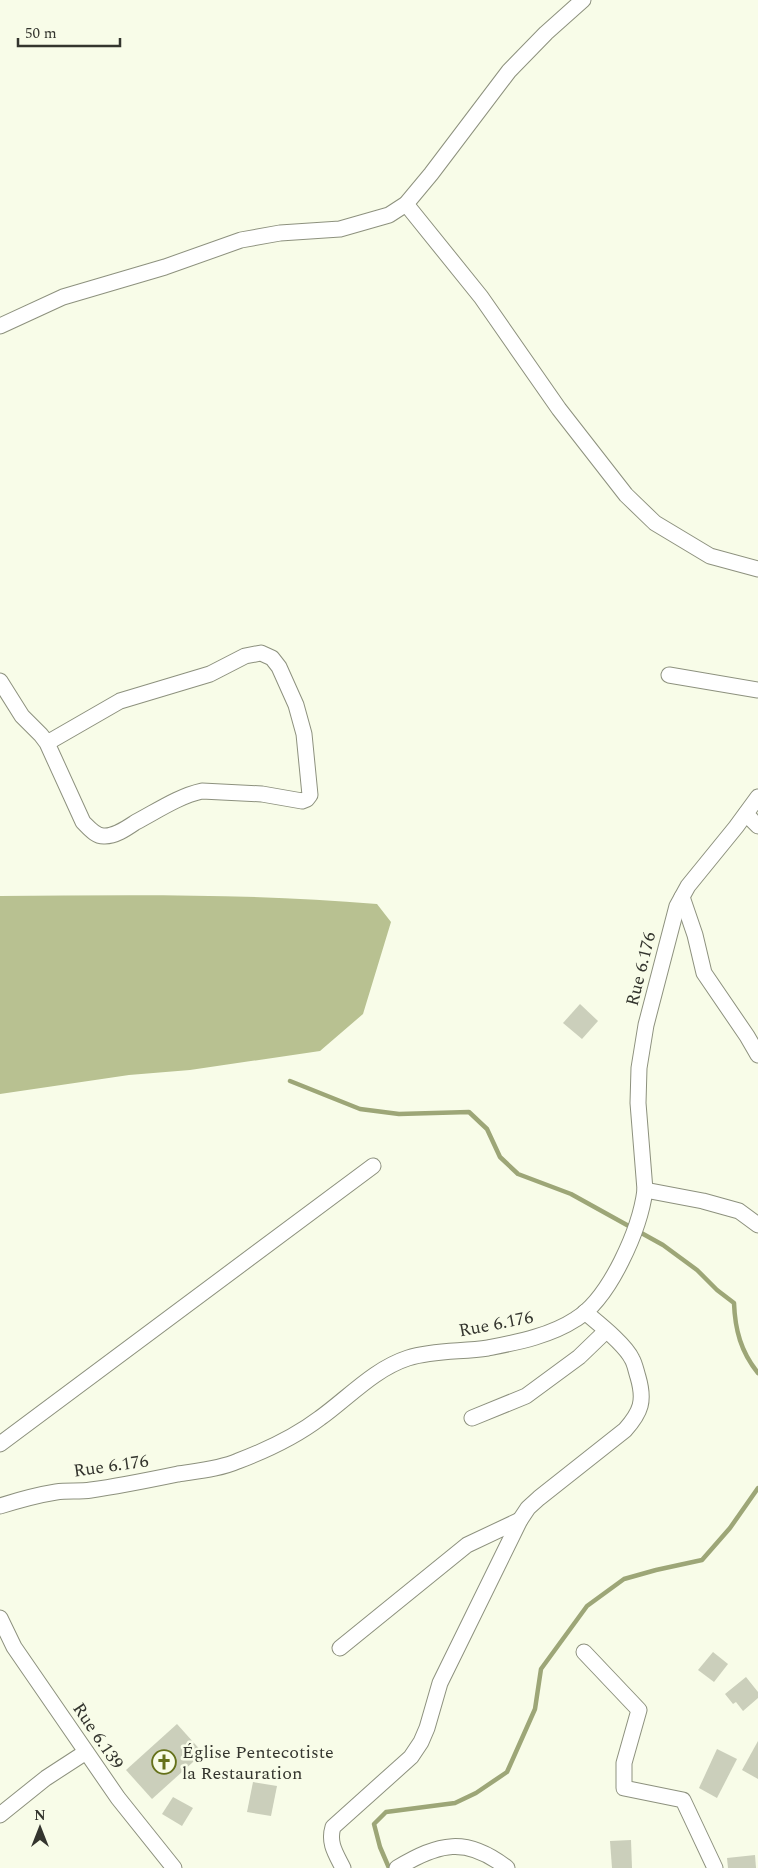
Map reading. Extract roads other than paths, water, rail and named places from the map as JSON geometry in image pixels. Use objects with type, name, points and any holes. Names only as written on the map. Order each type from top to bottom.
[{"type":"street","points":[[0,326],[63,297],[164,267],[241,240],[280,233],[340,229],[389,215],[406,204],[431,174],[509,71],[546,33],[583,0]]},
{"type":"street","points":[[406,204],[481,297],[559,409],[626,495],[655,523],[710,556],[758,569]]},
{"type":"street","points":[[0,681],[22,716],[47,743],[83,822],[92,831],[103,837],[114,835],[163,807],[193,793],[202,791],[262,794],[302,802],[310,795],[304,734],[294,699],[280,666],[272,658],[261,653],[245,656],[210,674],[120,701],[47,743]]},
{"type":"street","points":[[669,675],[758,690]]},
{"type":"street","name":"Rue 6.176","points":[[0,1506],[26,1498],[58,1492],[89,1490],[236,1462],[283,1441],[302,1430],[386,1367],[408,1358],[434,1352],[486,1348],[518,1342],[555,1330],[577,1319],[594,1304],[612,1278],[629,1246],[644,1202],[645,1190],[638,1103],[639,1068],[649,1016],[677,906],[688,886],[758,797]]},
{"type":"street","points":[[746,814],[758,826]]},
{"type":"street","points":[[682,897],[695,935],[704,973],[758,1055]]},
{"type":"street","points":[[0,1444],[373,1166]]},
{"type":"street","points":[[645,1190],[703,1201],[739,1211],[758,1225]]},
{"type":"street","points":[[343,1868],[331,1844],[333,1827],[411,1757],[421,1742],[440,1683],[520,1520],[528,1508],[539,1498],[625,1430],[635,1419],[640,1409],[642,1398],[632,1358],[585,1312]]},
{"type":"street","points":[[472,1418],[526,1396],[578,1357],[606,1331]]},
{"type":"street","points":[[340,1648],[467,1545],[520,1520]]},
{"type":"street","name":"Rue 6.139","points":[[1,1624],[14,1647],[118,1798],[174,1868]]},
{"type":"street","points":[[584,1652],[639,1710],[624,1763],[624,1788],[683,1800],[715,1868]]},
{"type":"street","points":[[0,1815],[46,1778],[86,1752]]},
{"type":"street","points":[[397,1868],[418,1856],[438,1848],[456,1846],[490,1855],[507,1868]]},
{"type":"waterway","points":[[290,1081],[360,1109],[399,1114],[469,1112],[487,1129],[500,1157],[518,1174],[571,1194],[663,1245],[697,1270],[717,1290],[734,1303],[736,1322],[743,1349],[758,1373]]},
{"type":"waterway","points":[[389,1868],[380,1847],[374,1824],[386,1812],[455,1803],[476,1793],[507,1772],[535,1709],[541,1669],[587,1606],[624,1579],[702,1560],[730,1528],[758,1488]]},
{"type":"place","name":"Église Pentecotiste la Restauration","points":[[164,1762]]}]
